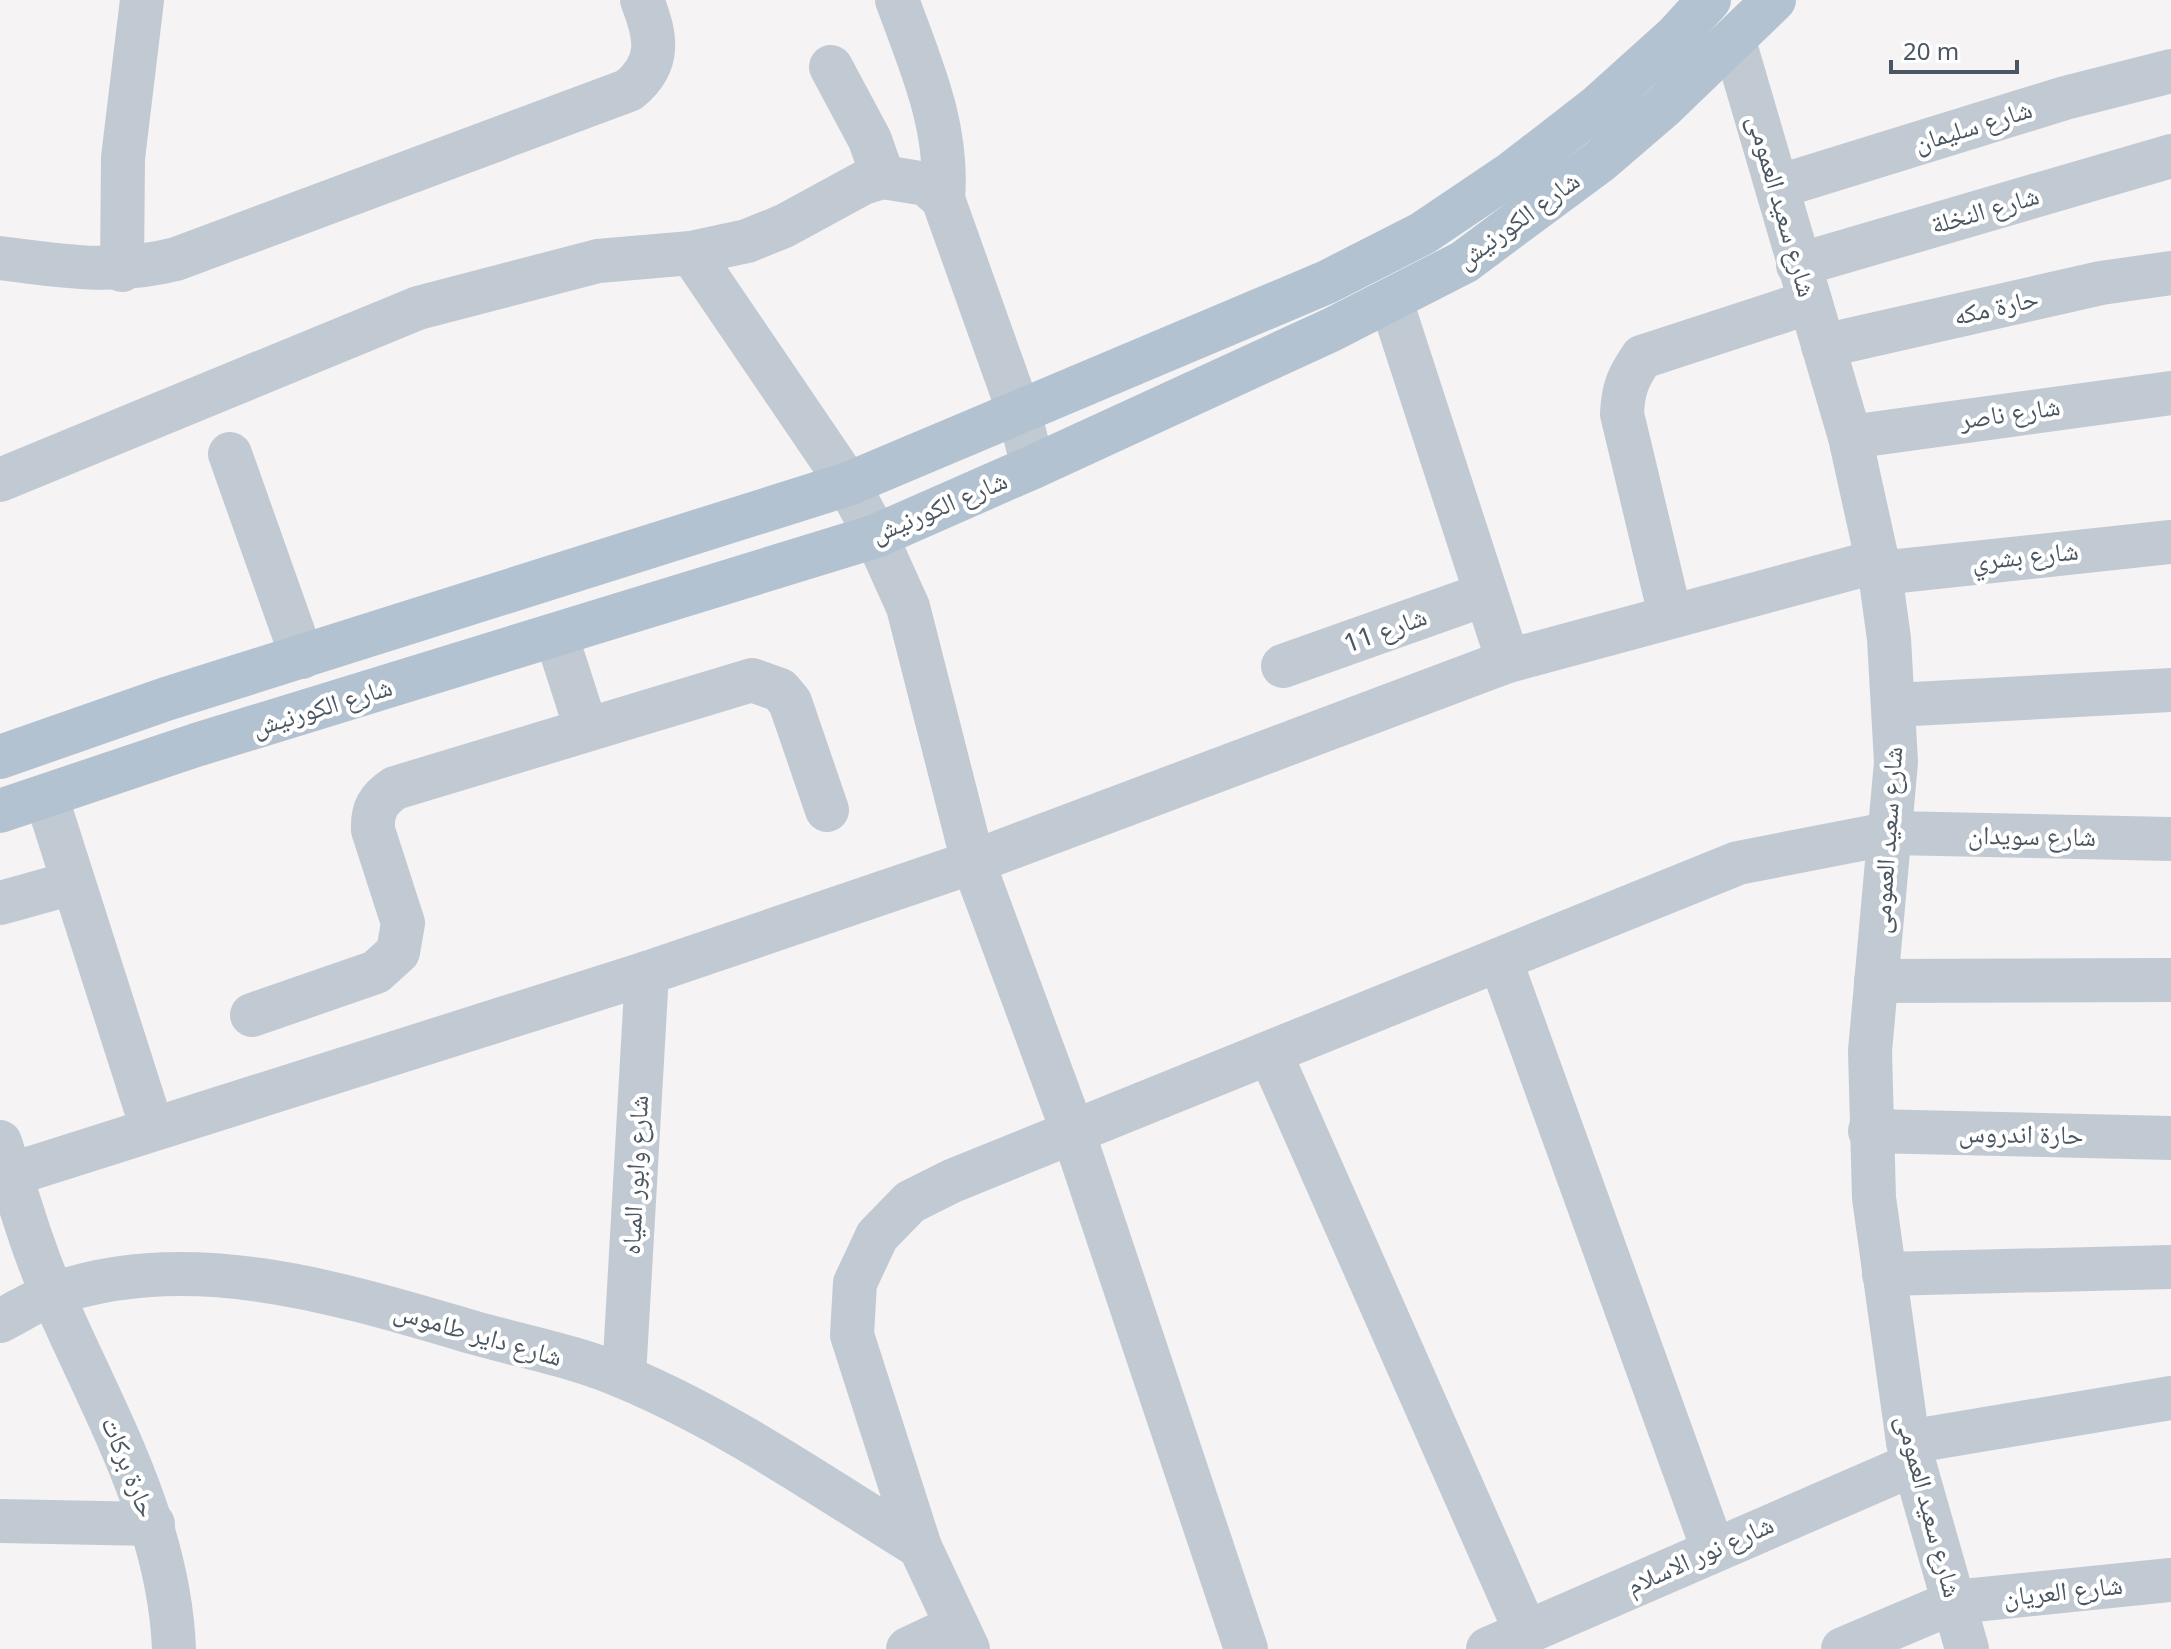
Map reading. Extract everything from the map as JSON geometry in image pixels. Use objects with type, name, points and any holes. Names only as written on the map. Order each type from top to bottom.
[{"type":"main road","name":"شارع الكورنيش","points":[[0,757],[166,699],[848,484],[1327,282],[1423,233],[1512,173],[1596,108],[1676,36],[1709,0]]},
{"type":"main road","name":"شارع الكورنيش","points":[[0,811],[876,536],[1033,467],[1391,301],[1464,262],[1533,213],[1664,106],[1774,0]]},
{"type":"street","points":[[122,270],[123,158],[142,0]]},
{"type":"street","points":[[0,258],[94,270],[122,270],[176,259],[629,90],[651,65],[655,49],[654,32],[642,0]]},
{"type":"street","points":[[897,0],[937,109],[946,166],[943,199],[1019,412],[1033,467]]},
{"type":"street","name":"شارع سعيد العمومى","points":[[1734,41],[1850,437],[1879,567],[1895,705],[1892,833],[1870,1051],[1870,1131],[1884,1274],[1911,1453],[1967,1649]]},
{"type":"street","points":[[831,67],[870,140],[883,177]]},
{"type":"street","name":"شارع سليمان","points":[[1777,187],[2065,98],[2171,71]]},
{"type":"street","name":"شارع النخلة","points":[[1670,615],[1622,414],[1623,392],[1628,377],[1642,357],[1804,283],[2171,156]]},
{"type":"street","points":[[0,480],[418,308],[598,261],[691,253],[747,241],[784,226],[863,183],[883,177],[926,184],[943,199]]},
{"type":"street","points":[[691,253],[848,484],[908,607],[973,862],[1073,1132],[1246,1649]]},
{"type":"street","name":"حارة مكه","points":[[1823,346],[2101,283],[2171,273]]},
{"type":"street","points":[[1391,301],[1508,661]]},
{"type":"street","name":"شارع ناصر","points":[[1850,437],[2171,393]]},
{"type":"street","points":[[230,454],[302,657]]},
{"type":"street","name":"شارع بشري","points":[[4,1165],[152,1128],[647,973],[973,862],[1508,661],[1670,615],[1879,567],[2171,542]]},
{"type":"street","name":"شارع 11","points":[[1283,666],[1486,594]]},
{"type":"street","points":[[556,635],[586,728]]},
{"type":"street","points":[[252,1015],[376,972],[398,952],[403,923],[373,830],[372,817],[384,795],[395,788],[737,682],[767,683],[790,702],[827,810]]},
{"type":"street","points":[[1895,705],[2171,690]]},
{"type":"street","points":[[46,796],[152,1128]]},
{"type":"street","name":"شارع سويدان","points":[[963,1637],[920,1547],[852,1335],[853,1296],[863,1258],[877,1236],[910,1202],[941,1185],[1501,962],[1738,863],[1892,833],[2171,839]]},
{"type":"street","points":[[0,903],[72,883]]},
{"type":"street","points":[[1501,962],[1713,1549]]},
{"type":"street","name":"شارع وابور المياه","points":[[624,1376],[647,973]]},
{"type":"street","points":[[1876,981],[2171,980]]},
{"type":"street","points":[[1270,1053],[1507,1640]]},
{"type":"street","name":"حارة اندروس","points":[[1870,1131],[2171,1138]]},
{"type":"street","name":"حارة بركات","points":[[4,1165],[53,1294],[124,1450],[153,1524],[174,1649]]},
{"type":"street","points":[[1884,1274],[2171,1267]]},
{"type":"street","name":"شارع داير طاموس","points":[[0,1321],[53,1294],[115,1278],[181,1275],[286,1284],[376,1304],[624,1376],[701,1414],[920,1547]]},
{"type":"street","name":"شارع نور الاسلام","points":[[1507,1640],[1713,1549],[1911,1453],[2171,1398]]},
{"type":"street","points":[[0,1521],[153,1524]]},
{"type":"street","name":"شارع العريان","points":[[1843,1649],[1954,1602],[2171,1580]]},
{"type":"street","points":[[908,1649],[963,1637]]}]
